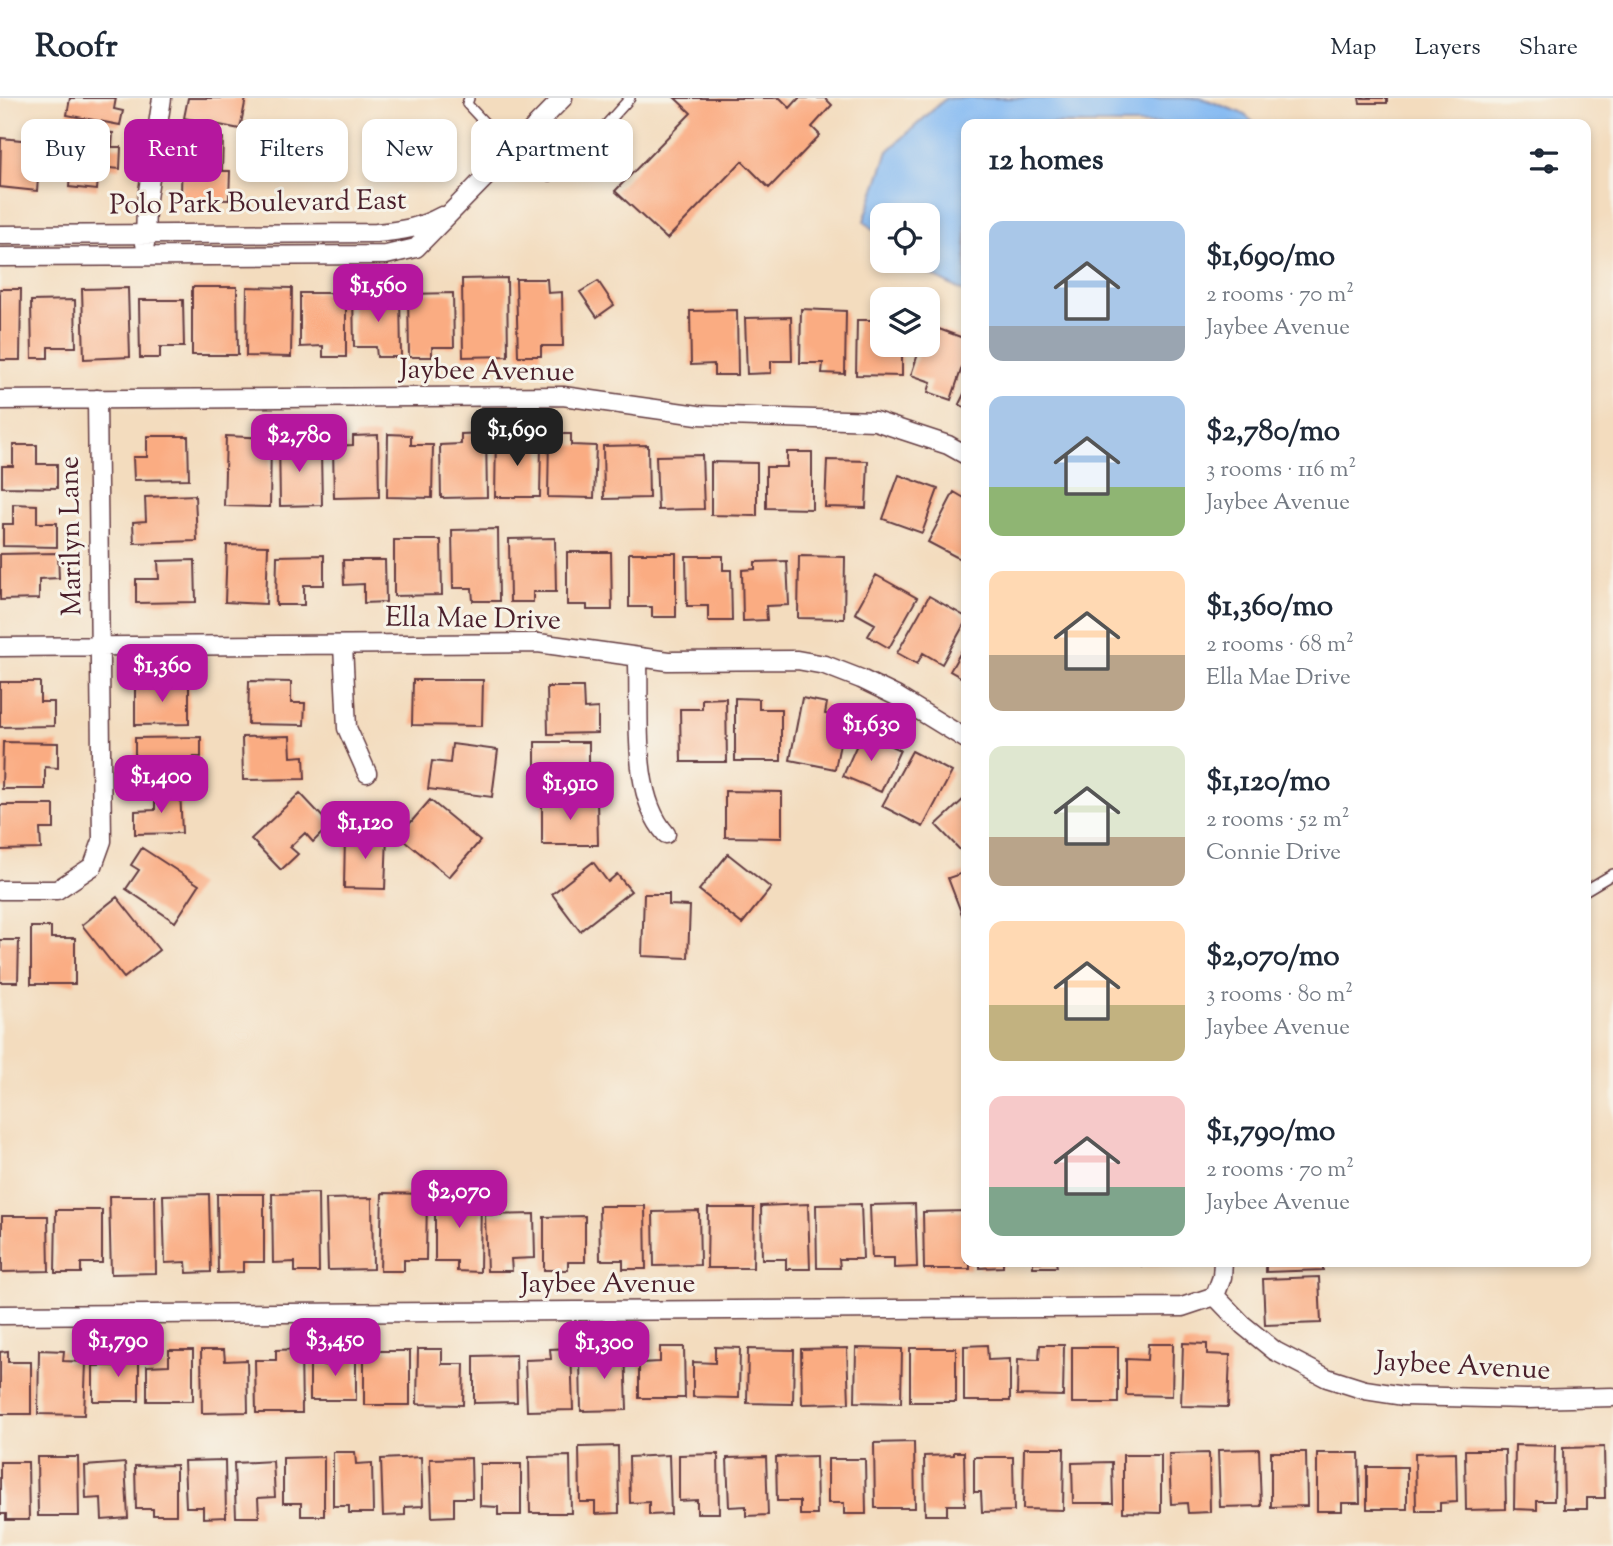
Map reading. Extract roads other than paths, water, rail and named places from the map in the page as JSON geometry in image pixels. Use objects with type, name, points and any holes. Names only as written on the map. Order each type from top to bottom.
[{"type":"street","points":[[145,258],[146,205],[162,98]]},
{"type":"street","points":[[542,119],[563,98]]},
{"type":"street","points":[[457,207],[481,182]]},
{"type":"street","name":"Polo Park Boulevard East","points":[[0,235],[376,233],[407,231],[426,225],[457,207]]},
{"type":"street","name":"Polo Park Boulevard East","points":[[0,257],[386,255],[416,248],[457,207]]},
{"type":"street","name":"Jaybee Avenue","points":[[0,400],[563,396],[698,415],[875,421],[948,445],[961,452]]},
{"type":"street","name":"Marilyn Lane","points":[[0,890],[57,890],[93,866],[102,841],[97,399]]},
{"type":"street","name":"Ella Mae Drive","points":[[0,647],[538,643],[641,658],[707,662],[797,660],[825,665],[861,679],[896,696],[961,736]]},
{"type":"street","points":[[343,645],[347,728],[367,773]]},
{"type":"street","points":[[641,658],[638,665],[641,770],[645,799],[666,834]]},
{"type":"street","points":[[1214,1296],[1223,1277],[1223,1267]]},
{"type":"street","name":"Jaybee Avenue","points":[[0,1315],[1182,1307],[1214,1296],[1243,1325],[1275,1351],[1327,1378],[1365,1390],[1404,1396],[1527,1399],[1613,1397]]},
{"type":"lane","points":[[469,98],[467,104],[481,119]]},
{"type":"lane","points":[[612,119],[631,98]]},
{"type":"lane","points":[[1591,887],[1613,873]]},
{"type":"water","points":[[946,98],[1202,98],[1244,114],[1250,119],[961,119],[961,290],[927,273],[940,273],[940,203],[870,203],[888,151]]},
{"type":"water","points":[[870,204],[870,227],[864,221]]}]
